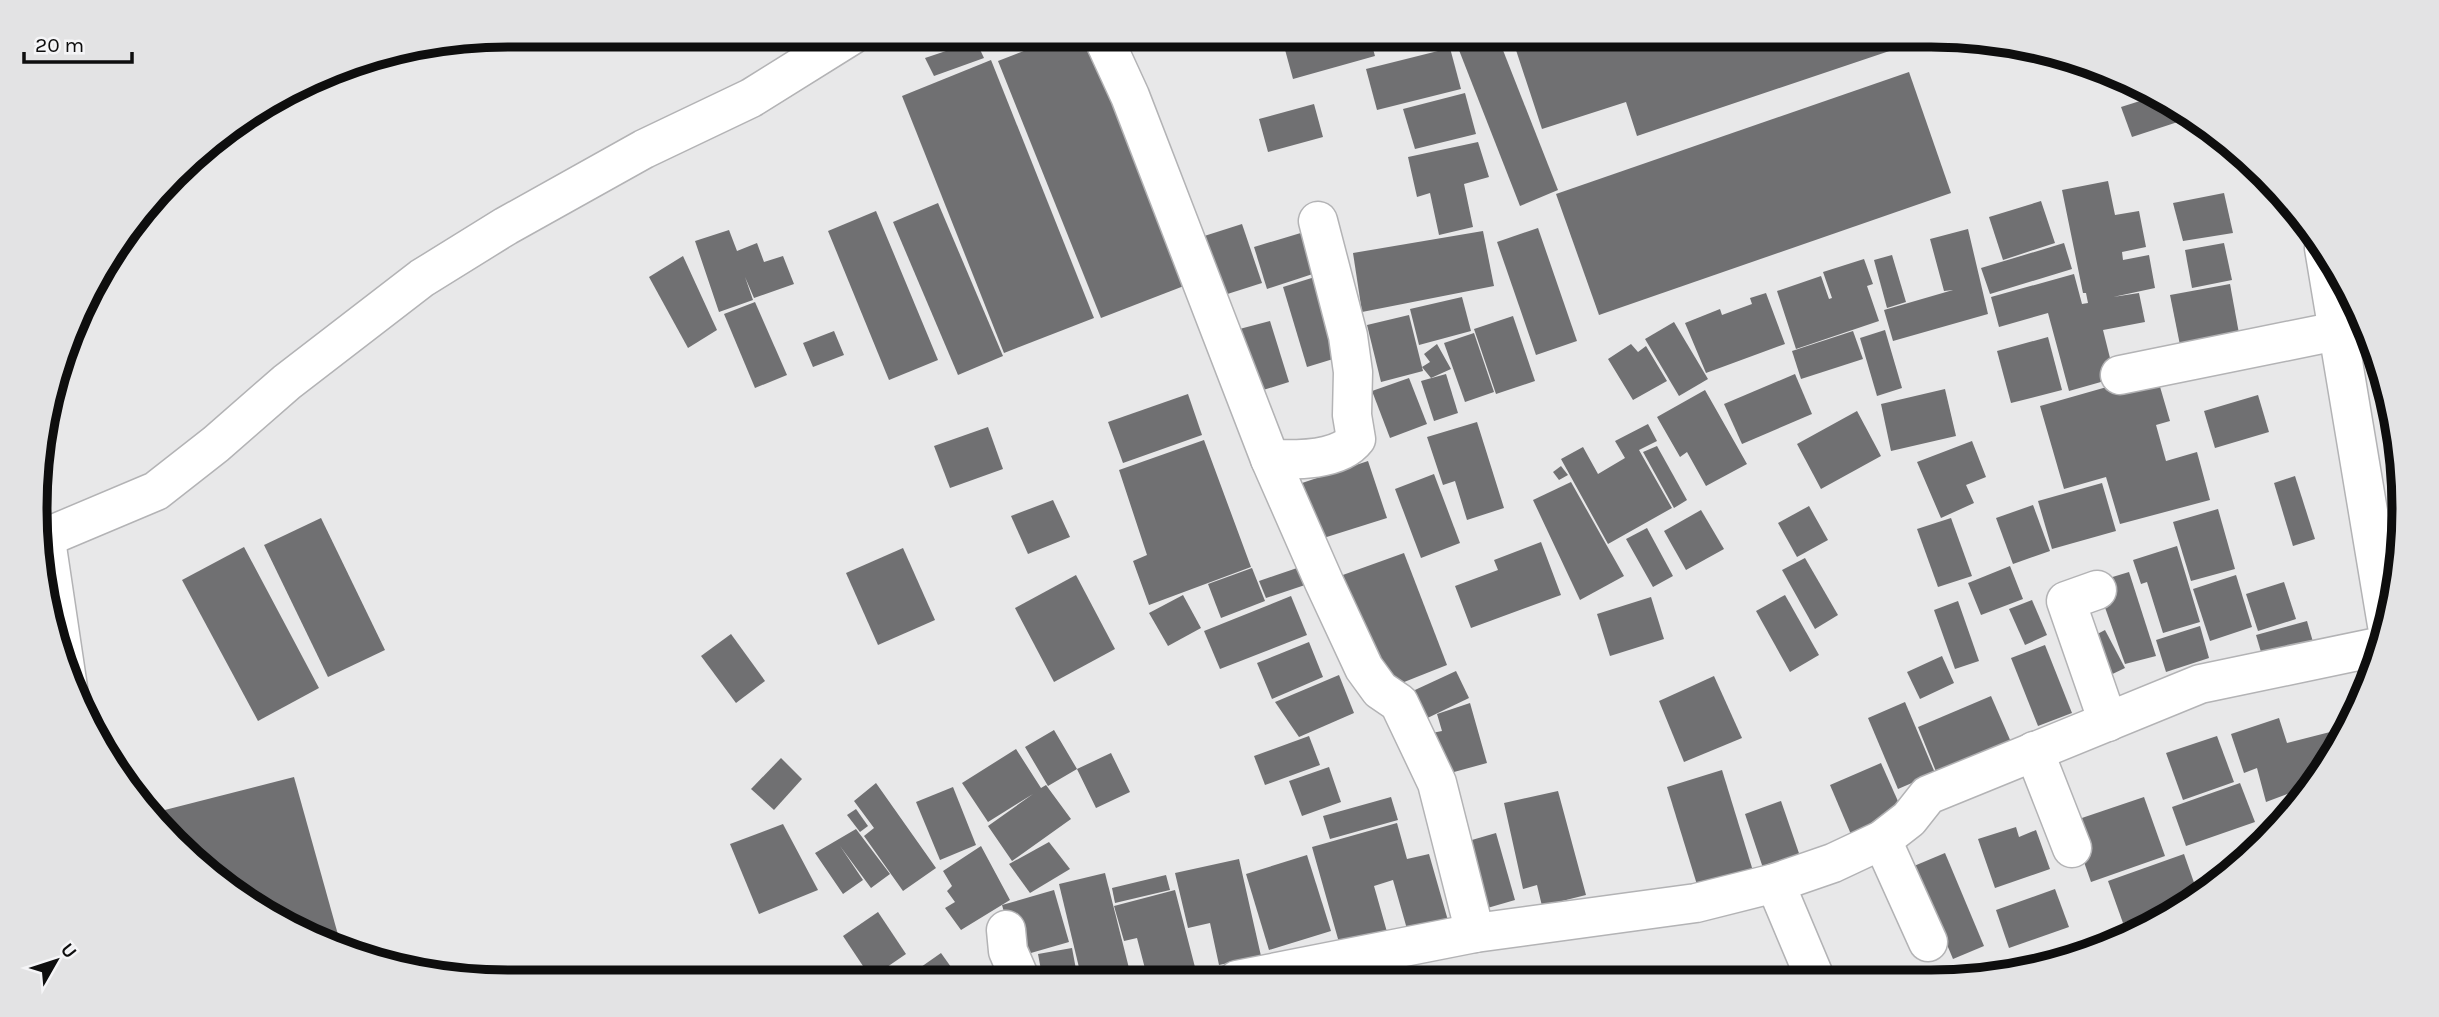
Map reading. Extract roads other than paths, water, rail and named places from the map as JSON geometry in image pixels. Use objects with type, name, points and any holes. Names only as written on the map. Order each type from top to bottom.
[{"type":"main road","points":[[48,538],[156,491],[216,444],[287,382],[422,278],[506,226],[644,149],[751,98],[833,47]]},
{"type":"main road","points":[[1108,47],[1130,96],[1270,459],[1364,668],[1380,690],[1399,703],[1437,783],[1475,933]]},
{"type":"main road","points":[[1270,459],[1298,461],[1344,448],[1356,439],[1352,415],[1353,372],[1348,336],[1318,221]]},
{"type":"main road","points":[[2328,275],[2383,599]]},
{"type":"main road","points":[[2120,375],[2337,331]]},
{"type":"main road","points":[[2097,590],[2066,600],[2108,722]]},
{"type":"main road","points":[[1288,970],[1475,933],[1696,904],[1775,883],[1833,863],[1882,840],[1909,819],[1928,795],[2200,684],[2370,649]]},
{"type":"main road","points":[[2034,751],[2073,848]]},
{"type":"main road","points":[[1882,840],[1928,942]]},
{"type":"main road","points":[[1775,883],[1812,970]]},
{"type":"main road","points":[[1006,930],[1007,951],[1016,970]]},
{"type":"lane","points":[[48,538],[68,643]]}]
